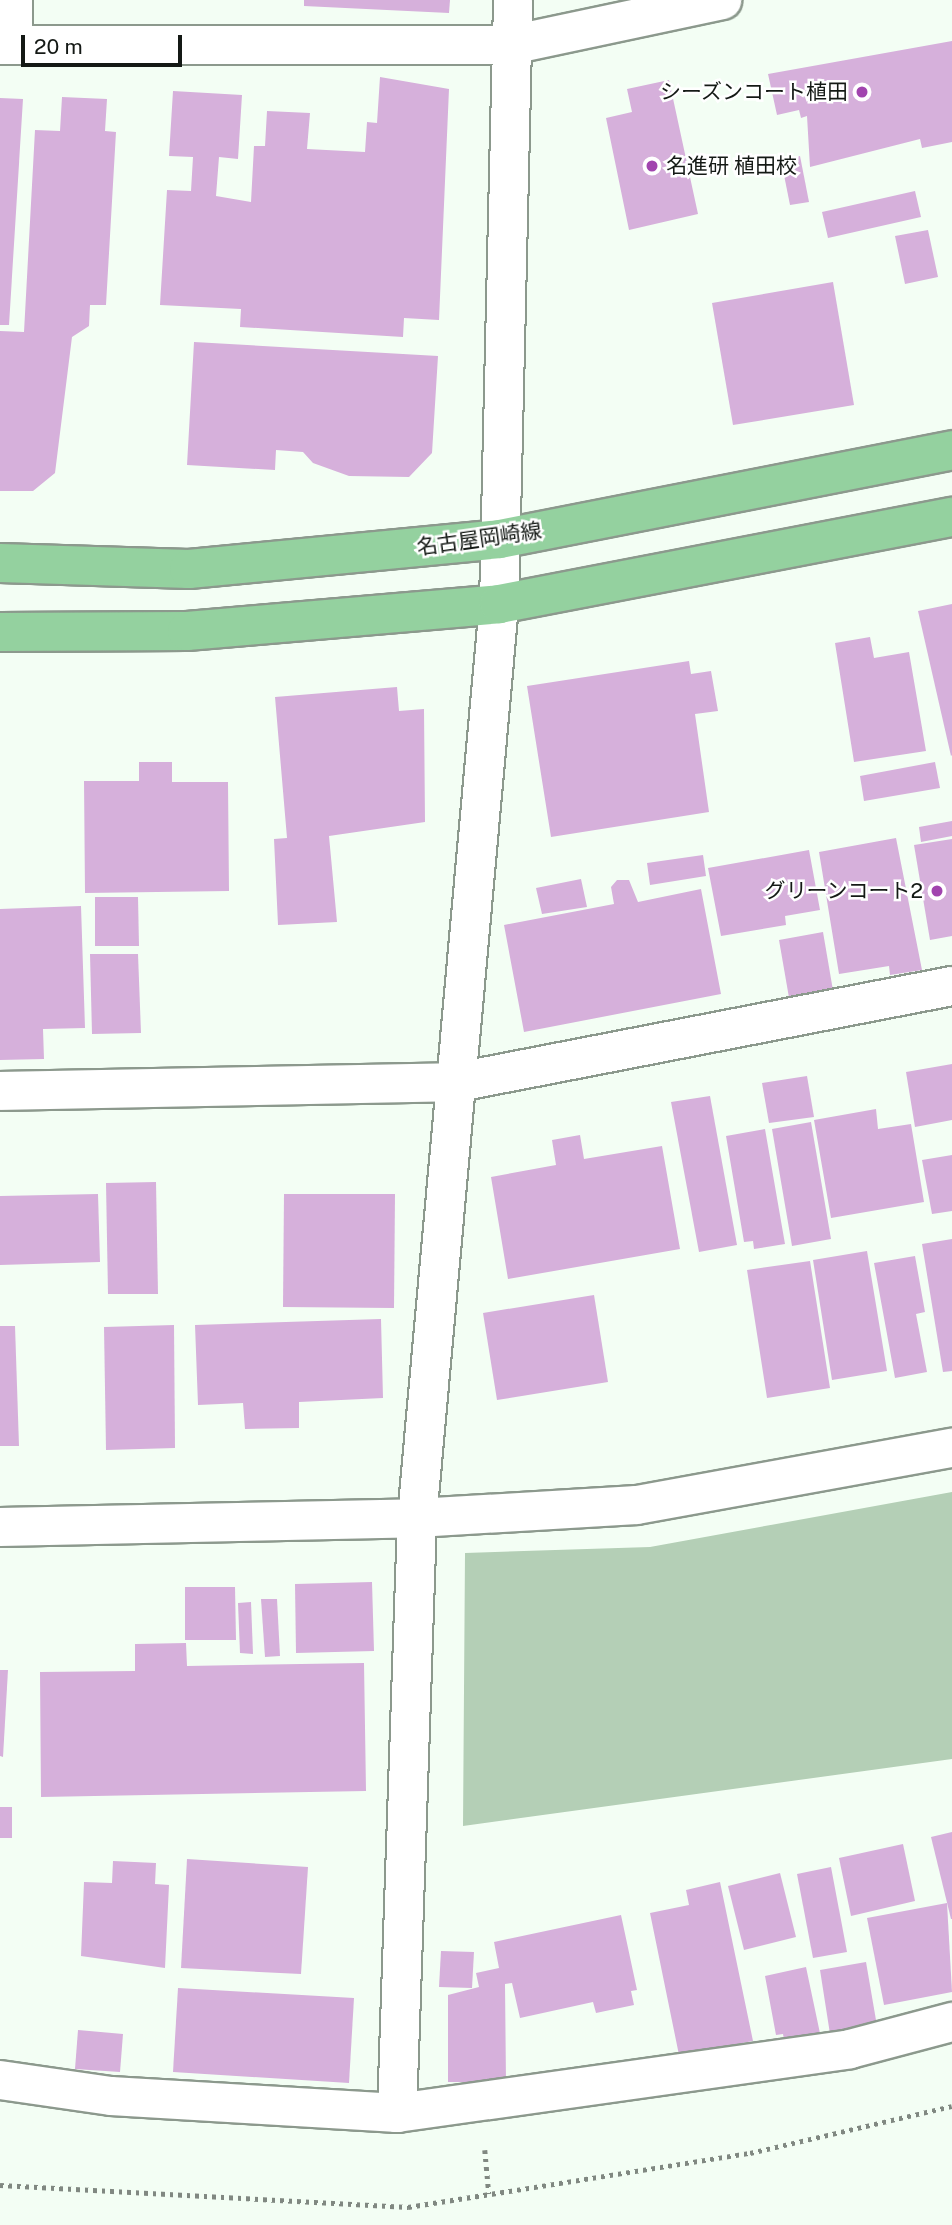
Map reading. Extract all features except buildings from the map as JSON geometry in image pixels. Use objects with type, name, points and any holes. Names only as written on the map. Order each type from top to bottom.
[{"type":"main road","name":"名古屋岡崎線","points":[[0,563],[189,569],[500,540],[952,450]]},
{"type":"main road","points":[[0,632],[187,631],[499,604],[952,517]]},
{"type":"street","points":[[13,0],[7,45],[511,44],[722,0]]},
{"type":"street","points":[[397,2113],[417,1518],[499,604],[513,0]]},
{"type":"street","points":[[0,1091],[458,1082],[952,986]]},
{"type":"street","points":[[0,1527],[417,1518],[637,1505],[952,1448]]},
{"type":"street","points":[[0,2080],[111,2096],[397,2113],[850,2049],[952,2022]]},
{"type":"path","points":[[0,2185],[408,2207],[750,2153],[952,2106]]},
{"type":"green space","points":[[952,1492],[952,1759],[463,1826],[465,1553],[650,1547]]},
{"type":"place","name":"シーズンコート植田","points":[[862,92]]},
{"type":"place","name":"名進研 植田校","points":[[652,166]]},
{"type":"place","name":"グリーンコート2","points":[[937,891]]}]
